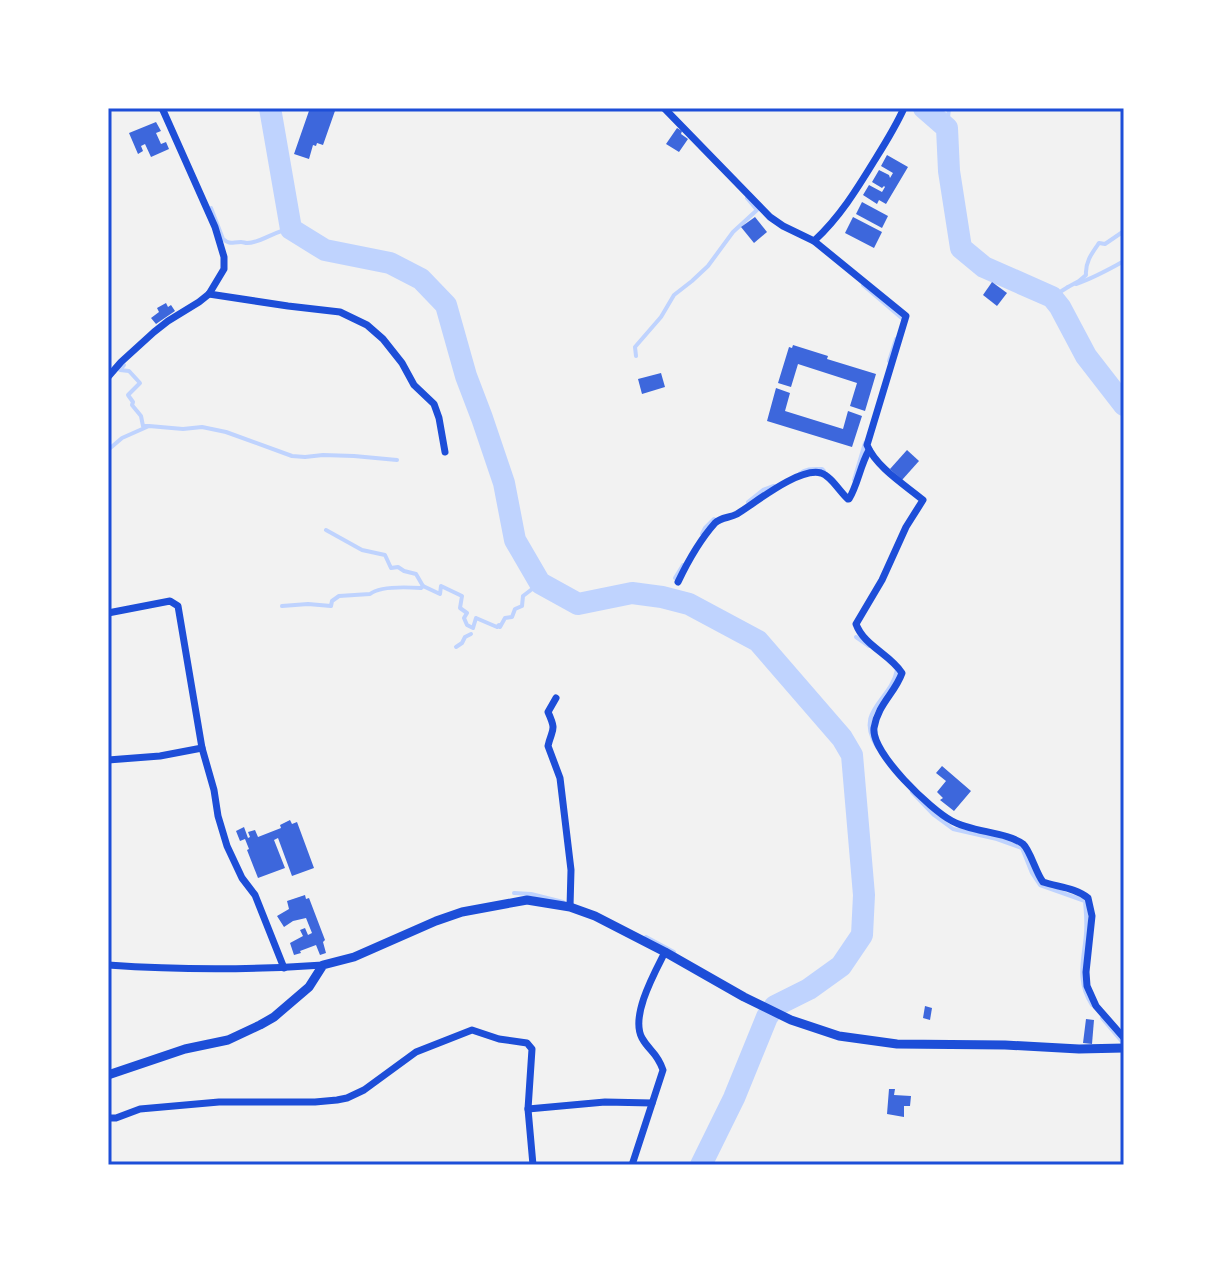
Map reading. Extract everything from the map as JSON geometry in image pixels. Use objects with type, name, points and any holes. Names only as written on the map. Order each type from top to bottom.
[{"type":"street","points":[[108,377],[154,332],[209,294],[224,269],[222,245],[162,108]]},
{"type":"street","points":[[664,108],[770,217],[814,241],[906,316],[868,448],[849,499],[821,473],[812,473],[784,484],[736,515],[716,521],[696,547],[678,582]]},
{"type":"street","points":[[814,241],[831,226],[854,195],[904,109]]},
{"type":"street","points":[[209,294],[340,312],[367,325],[383,339],[414,385],[434,404],[445,452]]},
{"type":"street","points":[[868,448],[881,465],[923,500],[856,624],[863,637],[902,673],[881,706],[875,738],[880,749],[917,793],[949,820],[1024,845],[1043,882],[1079,891],[1088,898],[1092,916],[1087,986],[1096,1006],[1124,1038]]},
{"type":"street","points":[[108,613],[170,601],[180,609],[202,748],[218,816],[227,846],[242,878],[255,895],[284,968]]},
{"type":"street","points":[[556,698],[548,712],[554,733],[548,746],[560,778],[571,870],[570,907]]},
{"type":"street","points":[[108,760],[160,756],[202,748]]},
{"type":"street","points":[[108,965],[161,969],[323,965],[354,957],[436,921],[478,908],[527,900],[570,907],[595,916],[744,997],[791,1020],[839,1036],[897,1044],[1124,1048]]},
{"type":"street","points":[[632,1165],[663,1070],[659,1058],[642,1038],[639,1023],[647,988],[665,952]]},
{"type":"street","points":[[108,1075],[185,1049],[228,1040],[260,1025],[309,987],[323,965]]},
{"type":"street","points":[[108,1118],[140,1109],[219,1102],[315,1102],[347,1098],[364,1090],[416,1052],[472,1030],[499,1039],[527,1043],[532,1049],[528,1109],[533,1165]]},
{"type":"street","points":[[528,1109],[605,1102],[652,1103]]},
{"type":"building","points":[[310,108],[336,108],[323,145],[313,145],[309,159],[294,154]]},
{"type":"building","points":[[156,122],[161,131],[156,133],[161,144],[166,142],[169,149],[151,157],[145,144],[138,154],[129,133]]},
{"type":"building","points":[[677,128],[688,139],[679,152],[666,144]]},
{"type":"building","points":[[887,155],[908,167],[886,204],[879,200],[877,204],[863,195],[869,185],[882,192],[885,187],[872,182],[879,170],[890,178],[893,173],[881,166]]},
{"type":"building","points":[[862,202],[888,216],[882,228],[856,214]]},
{"type":"building","points":[[755,217],[767,232],[754,243],[741,227]]},
{"type":"building","points":[[853,217],[882,232],[874,248],[845,233]]},
{"type":"building","points":[[992,282],[1007,293],[997,306],[983,295]]},
{"type":"building","points":[[166,303],[175,311],[156,324],[151,318],[159,312],[157,308]]},
{"type":"building","points":[[793,345],[876,374],[865,411],[850,406],[857,383],[798,364],[791,387],[778,383],[789,347]]},
{"type":"building","points":[[661,373],[665,387],[642,394],[638,379]]},
{"type":"building","points":[[776,388],[790,393],[785,411],[843,429],[848,411],[862,416],[852,447],[767,421]]},
{"type":"building","points":[[907,450],[919,461],[902,480],[890,469]]},
{"type":"building","points":[[942,766],[971,791],[954,811],[940,800],[943,798],[937,792],[946,781],[936,773]]},
{"type":"building","points":[[290,820],[292,824],[297,822],[314,868],[292,876],[278,838],[274,840],[285,868],[258,878],[245,839],[240,841],[236,831],[244,827],[248,838],[248,832],[255,830],[258,837],[281,828],[280,825]]},
{"type":"building","points":[[305,895],[306,899],[309,898],[325,940],[326,953],[320,955],[316,945],[294,955],[290,943],[303,936],[300,930],[305,928],[308,935],[312,933],[306,918],[284,927],[277,916],[289,909],[287,901]]},
{"type":"building","points":[[925,1006],[932,1008],[930,1020],[923,1018]]},
{"type":"building","points":[[1086,1019],[1094,1020],[1092,1044],[1083,1043]]},
{"type":"building","points":[[889,1089],[895,1089],[894,1095],[911,1096],[910,1106],[904,1106],[904,1117],[887,1114]]},
{"type":"waterway","points":[[270,108],[291,229],[325,250],[390,263],[421,279],[446,305],[466,376],[504,483],[515,540],[540,583],[578,604],[632,593],[689,604],[758,641],[842,738],[852,755],[864,895],[862,935],[841,966],[809,989],[775,1006],[767,1017],[734,1098],[701,1165]]},
{"type":"waterway","points":[[924,108],[947,128],[949,171],[961,248],[984,267],[1052,297],[1086,356],[1124,405]]},
{"type":"waterway","points":[[947,128],[949,108]]},
{"type":"waterway","points":[[636,356],[635,347],[661,317],[674,295],[708,266],[733,232],[757,210],[747,198]]},
{"type":"waterway","points":[[211,208],[223,239],[229,243],[253,242],[291,229]]},
{"type":"waterway","points":[[1068,287],[1086,275],[1088,262],[1099,243],[1105,244],[1124,231]]},
{"type":"waterway","points":[[1076,284],[1124,261]]},
{"type":"waterway","points":[[863,285],[904,320]]},
{"type":"waterway","points":[[1052,297],[1068,287]]},
{"type":"waterway","points":[[889,361],[896,339]]},
{"type":"waterway","points":[[124,365],[120,370],[129,371],[140,383],[128,395],[141,416],[143,426],[148,426]]},
{"type":"waterway","points":[[108,450],[122,438],[149,426],[202,427],[226,432],[292,456],[397,460]]},
{"type":"waterway","points":[[854,480],[865,443]]},
{"type":"waterway","points":[[799,474],[810,469],[824,471]]},
{"type":"waterway","points":[[748,502],[774,486]]},
{"type":"waterway","points":[[702,534],[714,519]]},
{"type":"waterway","points":[[326,530],[362,550],[385,555],[391,568],[398,567],[416,574],[423,586],[440,594],[441,586],[462,596],[460,608],[467,613],[464,618],[467,625],[473,628],[476,618],[500,627],[505,618],[512,617],[515,609],[522,606],[523,596],[540,583]]},
{"type":"waterway","points":[[675,578],[683,565]]},
{"type":"waterway","points":[[282,606],[331,606],[339,596],[423,586]]},
{"type":"waterway","points":[[662,597],[668,590]]},
{"type":"waterway","points":[[456,647],[471,634]]},
{"type":"waterway","points":[[856,637],[869,646]]},
{"type":"waterway","points":[[877,747],[871,734],[872,715],[897,670]]},
{"type":"waterway","points":[[912,792],[953,829],[1022,848],[1040,885],[1085,901],[1083,978],[1092,1005]]},
{"type":"waterway","points":[[514,893],[563,902]]},
{"type":"waterway","points":[[646,937],[674,952]]},
{"type":"waterway","points":[[1102,1018],[1124,1044]]}]
